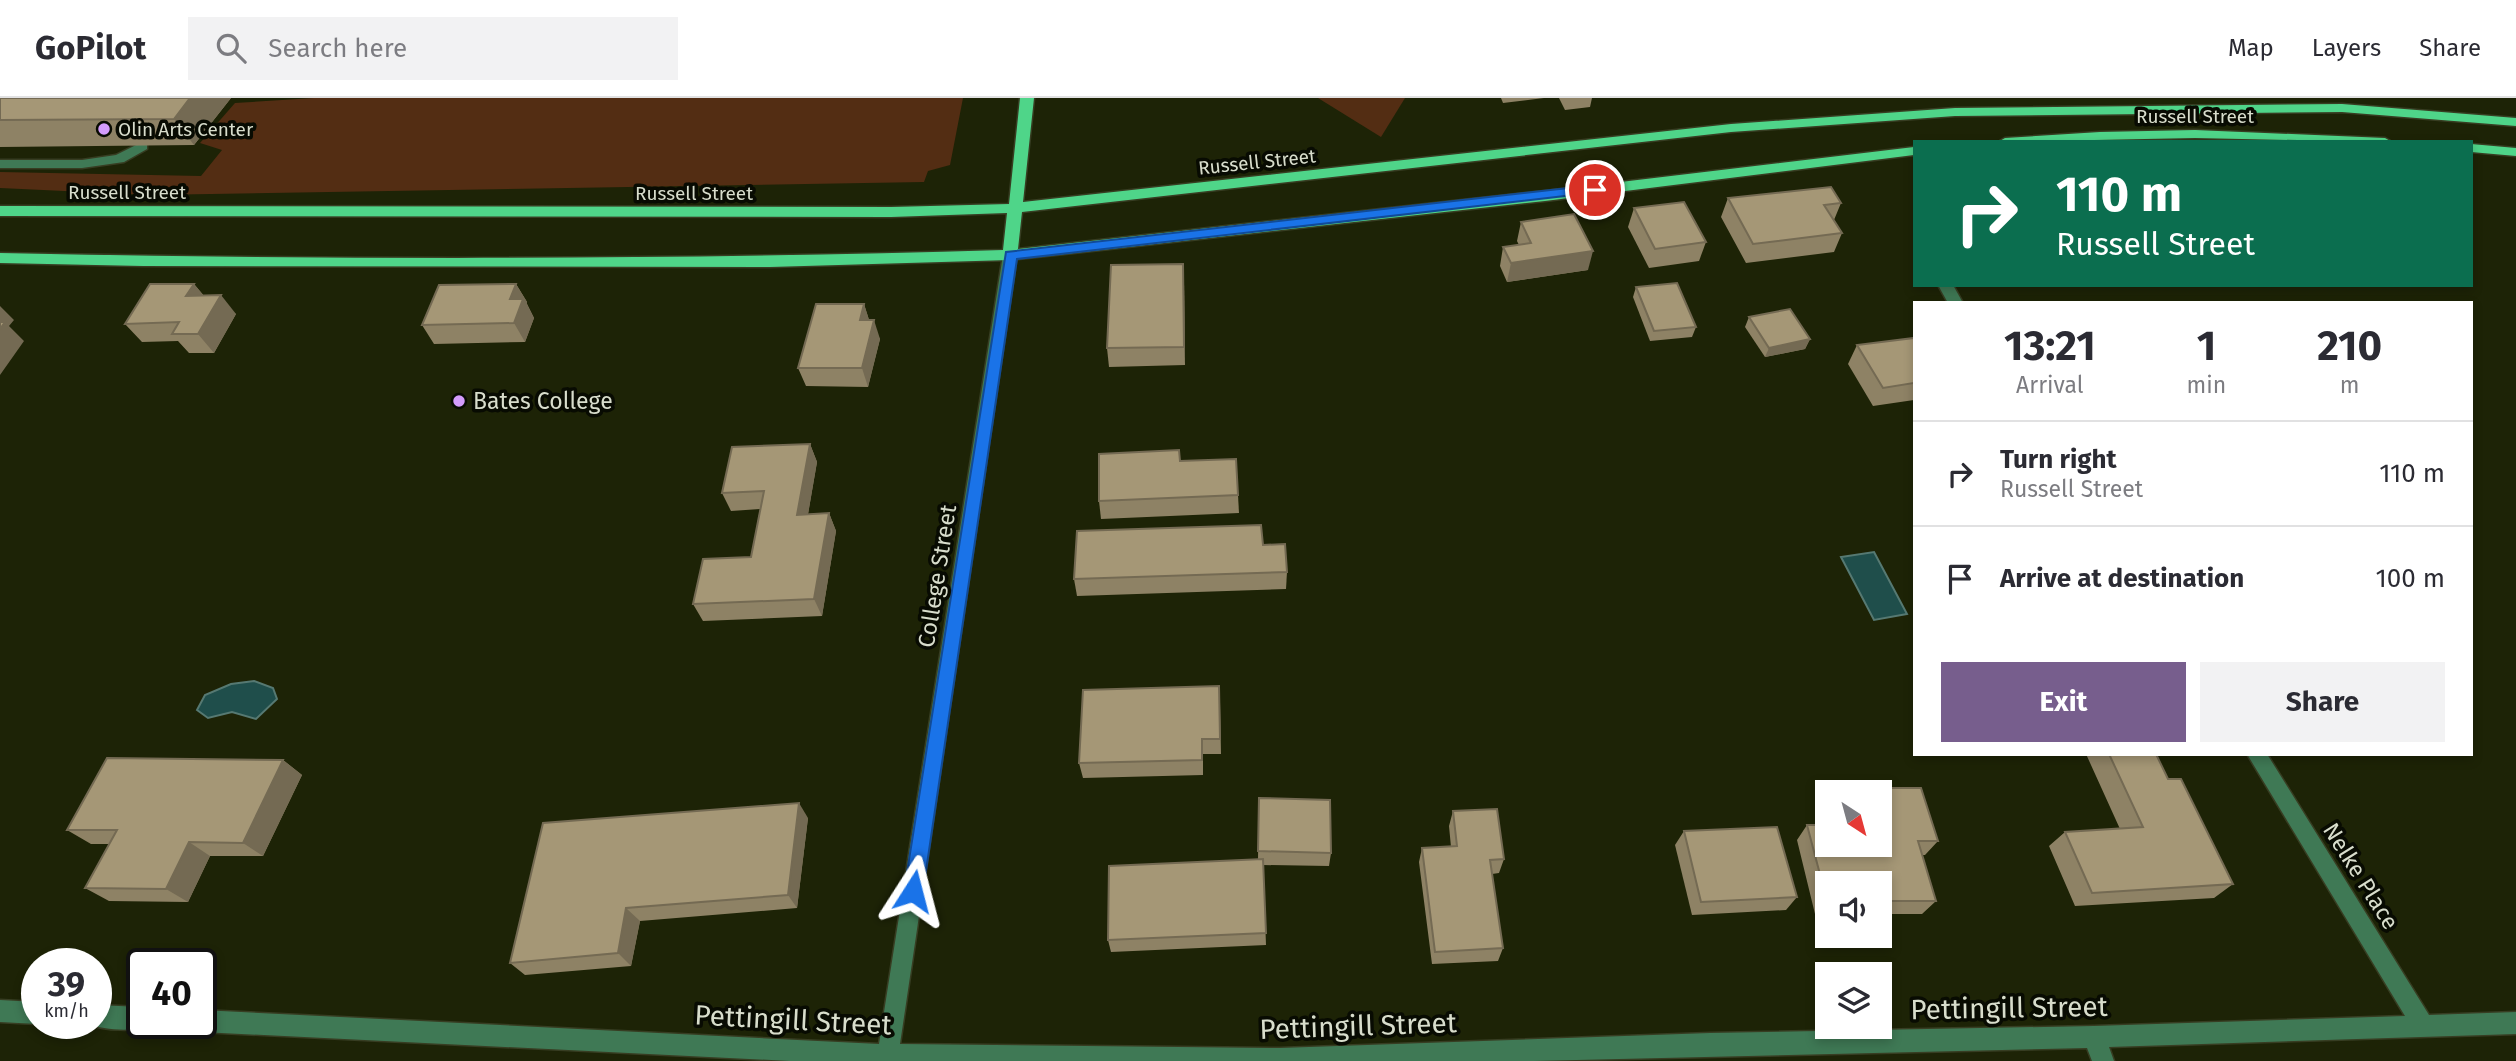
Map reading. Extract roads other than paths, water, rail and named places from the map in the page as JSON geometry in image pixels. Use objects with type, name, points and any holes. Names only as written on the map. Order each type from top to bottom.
[{"type":"main road","name":"College Street","points":[[1010,255],[1027,98]]},
{"type":"main road","points":[[1955,112],[2121,98]]},
{"type":"main road","name":"Russell Street","points":[[0,211],[816,213],[1015,208],[1731,128],[1955,112],[2342,108],[2516,122]]},
{"type":"main road","name":"Russell Street","points":[[2042,140],[2134,135],[2235,134],[2348,140]]},
{"type":"main road","points":[[2473,148],[2516,152]]},
{"type":"main road","points":[[0,258],[770,262],[1010,255],[1545,196],[1913,151]]},
{"type":"street","points":[[0,164],[94,163],[119,159],[142,146]]},
{"type":"street","name":"College Street","points":[[888,1058],[1010,255]]},
{"type":"street","name":"Nelke Place","points":[[2257,756],[2423,1025]]},
{"type":"street","points":[[0,1011],[21,1012]]},
{"type":"street","name":"Pettingill Street","points":[[217,1022],[888,1058],[1280,1059],[1710,1044],[2094,1037],[2516,1023]]},
{"type":"street","points":[[2094,1037],[2103,1061]]},
{"type":"water","points":[[1874,552],[1907,614],[1874,620],[1841,557]]},
{"type":"water","points":[[254,681],[273,688],[277,699],[256,719],[232,712],[208,718],[197,710],[205,695],[231,684]]},
{"type":"place","name":"Olin Arts Center","points":[[104,129]]},
{"type":"place","name":"Bates College","points":[[459,401]]}]
